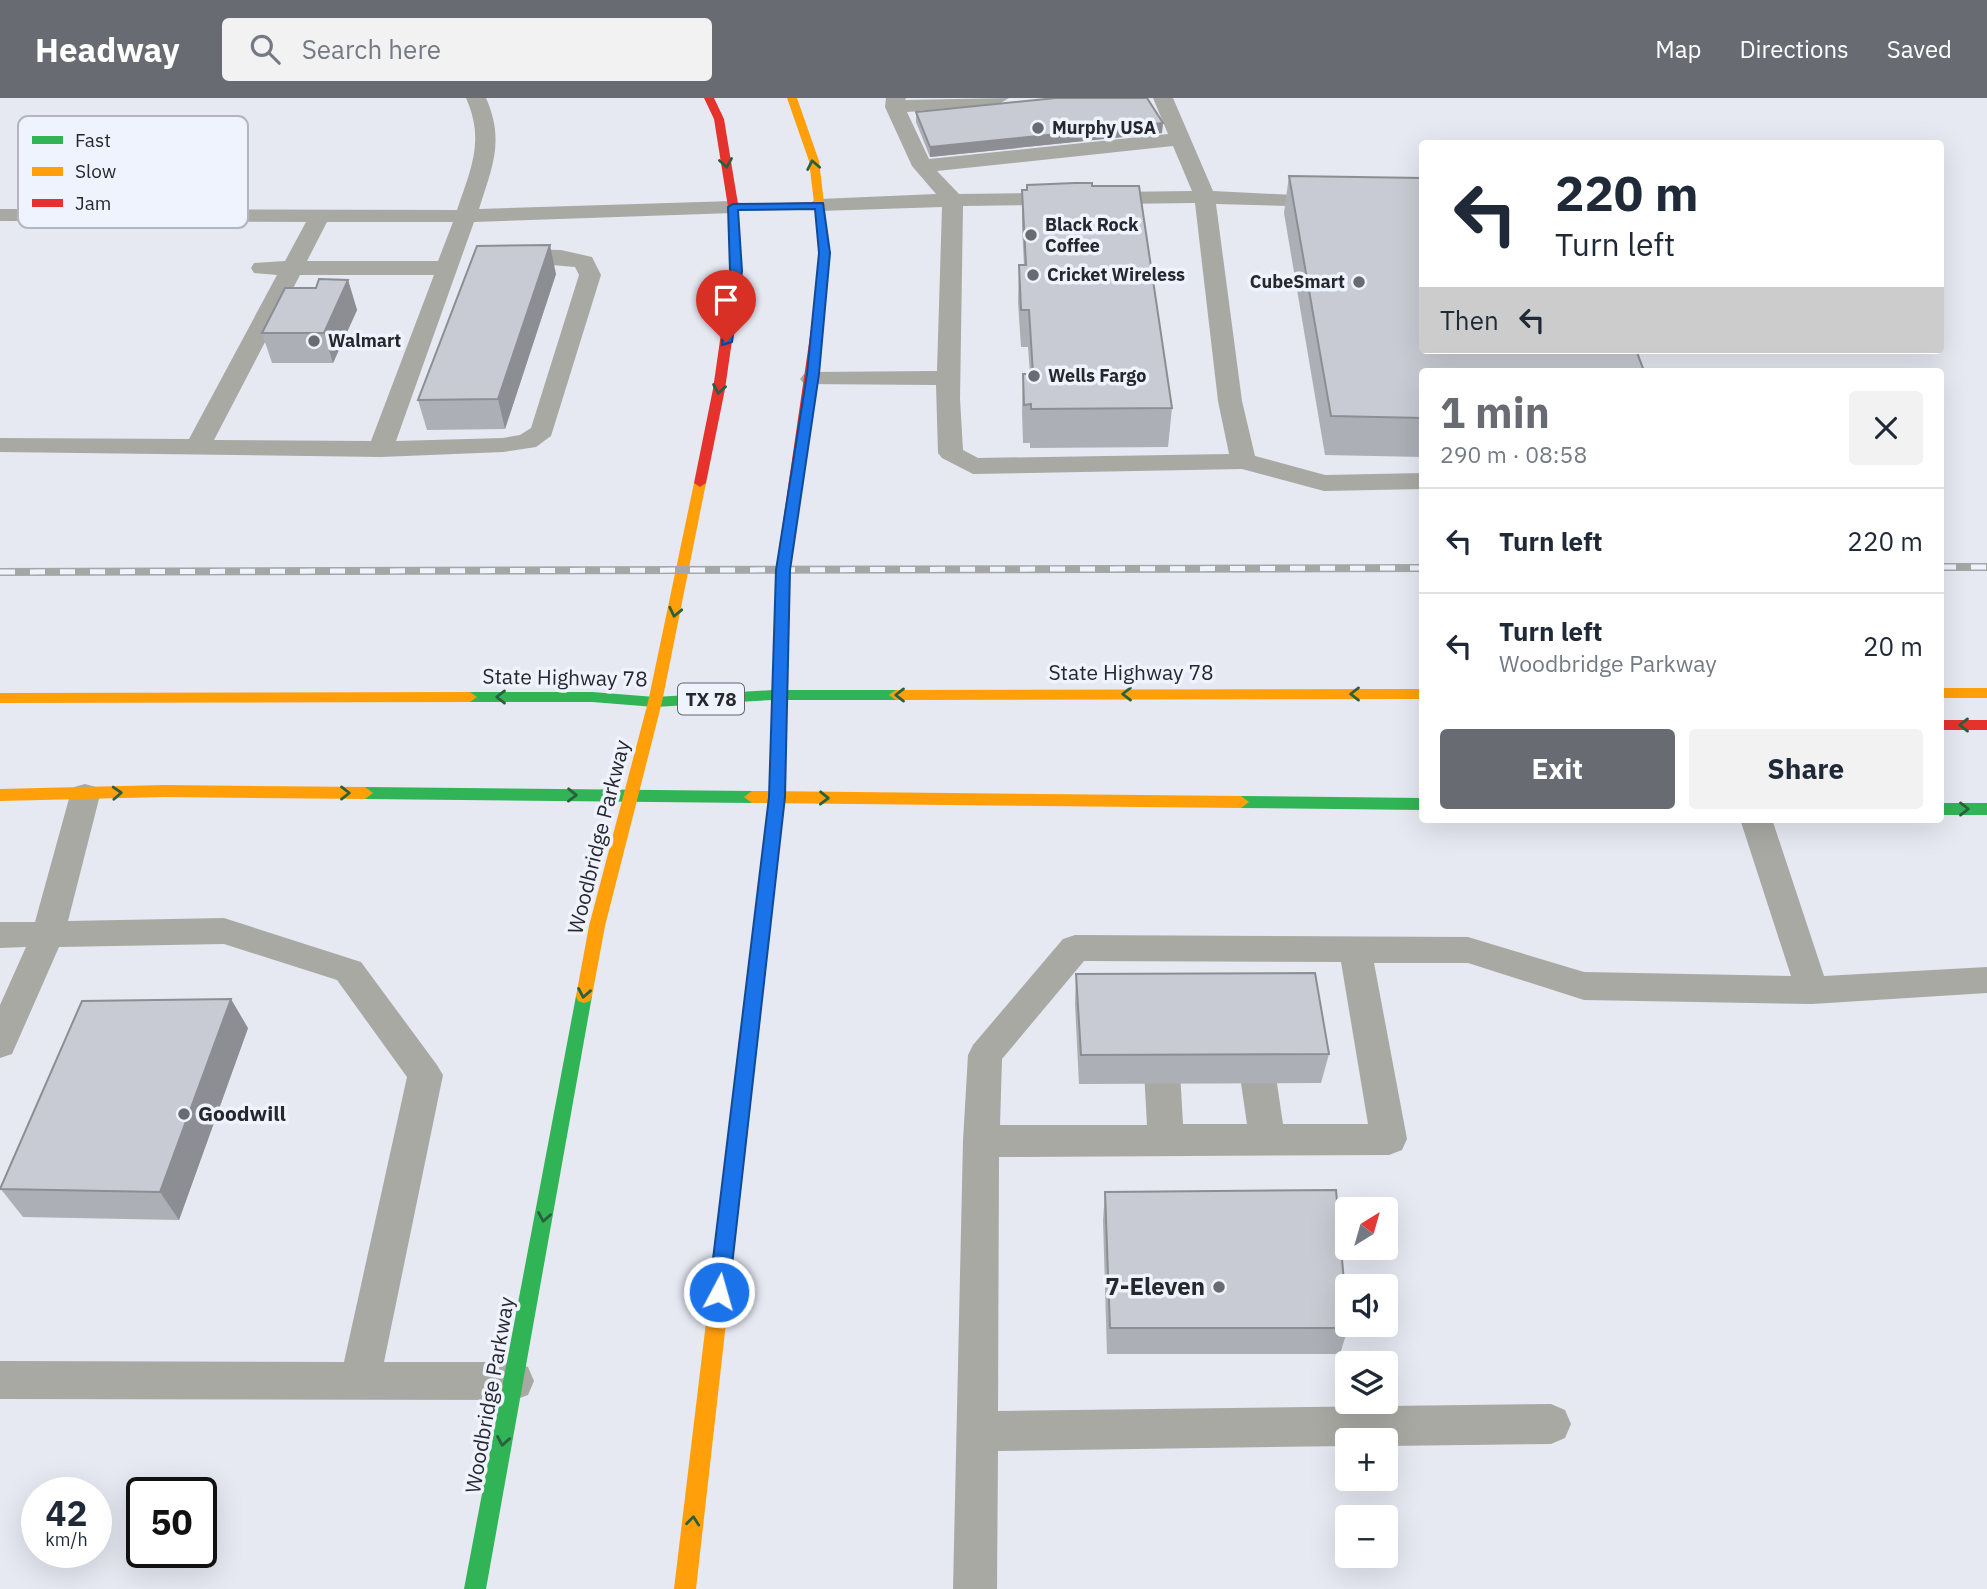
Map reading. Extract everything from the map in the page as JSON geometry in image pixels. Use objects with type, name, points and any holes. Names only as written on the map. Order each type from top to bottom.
[{"type":"main road","name":"Woodbridge Parkway","points":[[475,1589],[597,926],[655,702],[719,389],[736,271],[733,207],[719,118],[709,98]]},
{"type":"main road","points":[[685,1589],[777,797],[783,570],[813,379],[825,253],[814,161],[792,98]]},
{"type":"main road","points":[[733,207],[820,205]]},
{"type":"main road","points":[[1944,693],[1987,693]]},
{"type":"main road","name":"State Highway 78","points":[[0,698],[592,697],[655,702],[780,695],[1419,694]]},
{"type":"main road","points":[[1944,725],[1987,725]]},
{"type":"main road","points":[[0,795],[164,791],[1419,804]]},
{"type":"main road","points":[[1944,809],[1987,809]]},
{"type":"lane","points":[[381,449],[466,216],[486,152],[485,118],[476,98]]},
{"type":"lane","points":[[1163,98],[1205,197],[1230,401],[1243,461]]},
{"type":"lane","points":[[896,103],[947,111],[995,104]]},
{"type":"lane","points":[[896,103],[922,166],[953,200],[949,378],[951,453],[973,466],[1243,461],[1324,483],[1419,481]]},
{"type":"lane","points":[[922,166],[971,157],[1089,144],[1180,139]]},
{"type":"lane","points":[[820,205],[953,200],[1205,197],[1353,201]]},
{"type":"lane","points":[[248,215],[466,216],[733,207]]},
{"type":"lane","points":[[0,215],[18,215]]},
{"type":"lane","points":[[197,448],[320,215]]},
{"type":"lane","points":[[0,445],[381,449],[527,442],[542,431],[590,275],[584,262],[561,257],[485,255],[448,261],[262,268]]},
{"type":"lane","points":[[813,379],[949,378]]},
{"type":"lane","points":[[0,1044],[48,934],[85,795]]},
{"type":"lane","points":[[1757,823],[1812,990]]},
{"type":"lane","points":[[0,935],[224,931],[349,971],[425,1076],[360,1380]]},
{"type":"lane","points":[[975,1589],[981,1141],[985,1055],[1075,948],[1152,961],[1244,961],[1355,948],[1468,950],[1584,986],[1812,990],[1987,980]]},
{"type":"lane","points":[[981,1141],[1389,1139],[1355,948]]},
{"type":"lane","points":[[1257,1070],[1267,1139]]},
{"type":"lane","points":[[1162,1071],[1167,1140]]},
{"type":"lane","points":[[0,1380],[514,1381]]},
{"type":"lane","points":[[977,1431],[1550,1424]]},
{"type":"building","name":"Murphy USA","points":[[1056,98],[1147,98],[1163,123],[930,147],[916,112]]},
{"type":"building","name":"CubeSmart","points":[[1289,176],[1419,178],[1419,354],[1638,354],[1643,368],[1419,368],[1419,418],[1331,416]]},
{"type":"building","points":[[1092,183],[1092,186],[1139,186],[1172,408],[1031,409],[1031,404],[1024,405],[1023,374],[1033,374],[1029,310],[1021,310],[1019,265],[1026,265],[1022,190],[1027,190],[1027,185]]},
{"type":"building","name":"Walmart","points":[[550,245],[498,399],[418,400],[477,246]]},
{"type":"building","points":[[319,279],[348,280],[324,333],[262,333],[285,288],[316,288]]},
{"type":"building","points":[[1315,973],[1329,1054],[1081,1055],[1076,974]]},
{"type":"building","points":[[231,999],[160,1192],[0,1189],[82,1001]]},
{"type":"building","name":"7-Eleven","points":[[1336,1190],[1335,1260],[1342,1260],[1343,1274],[1335,1274],[1335,1328],[1110,1328],[1105,1192]]},
{"type":"railway","points":[[1944,567],[1987,567]]},
{"type":"railway","points":[[0,572],[1419,568]]},
{"type":"traffic: fast","points":[[749,1039],[777,797],[780,686]]},
{"type":"traffic: fast","points":[[470,697],[592,697],[655,702],[780,695],[896,695]]},
{"type":"traffic: fast","points":[[365,793],[752,797]]},
{"type":"traffic: fast","points":[[1241,802],[1419,804]]},
{"type":"traffic: fast","points":[[1944,809],[1987,809]]},
{"type":"traffic: fast","points":[[475,1589],[584,996]]},
{"type":"traffic: slow","points":[[792,98],[814,161],[825,253],[817,329]]},
{"type":"traffic: slow","points":[[584,996],[597,926],[655,702],[700,483]]},
{"type":"traffic: slow","points":[[1944,693],[1987,693]]},
{"type":"traffic: slow","points":[[896,695],[1419,694]]},
{"type":"traffic: slow","points":[[0,698],[470,697]]},
{"type":"traffic: slow","points":[[0,795],[164,791],[365,793]]},
{"type":"traffic: slow","points":[[752,797],[1241,802]]},
{"type":"traffic: slow","points":[[685,1589],[749,1039]]},
{"type":"traffic: jam","points":[[700,483],[719,389],[736,271],[733,207],[719,119],[709,98]]},
{"type":"traffic: jam","points":[[733,207],[820,205]]},
{"type":"traffic: jam","points":[[780,686],[783,570],[817,329]]},
{"type":"traffic: jam","points":[[1944,725],[1987,725]]},
{"type":"place","name":"Murphy USA","points":[[1038,128]]},
{"type":"place","name":"Black Rock Coffee","points":[[1031,235]]},
{"type":"place","name":"Cricket Wireless","points":[[1033,275]]},
{"type":"place","name":"CubeSmart","points":[[1359,282]]},
{"type":"place","name":"Walmart","points":[[314,341]]},
{"type":"place","name":"Wells Fargo","points":[[1034,376]]},
{"type":"place","name":"Goodwill","points":[[184,1114]]},
{"type":"place","name":"7-Eleven","points":[[1219,1287]]},
{"type":"route","points":[[719,1292],[777,797],[783,570],[813,374],[825,253],[820,205],[733,207],[736,271],[726,342]]}]
